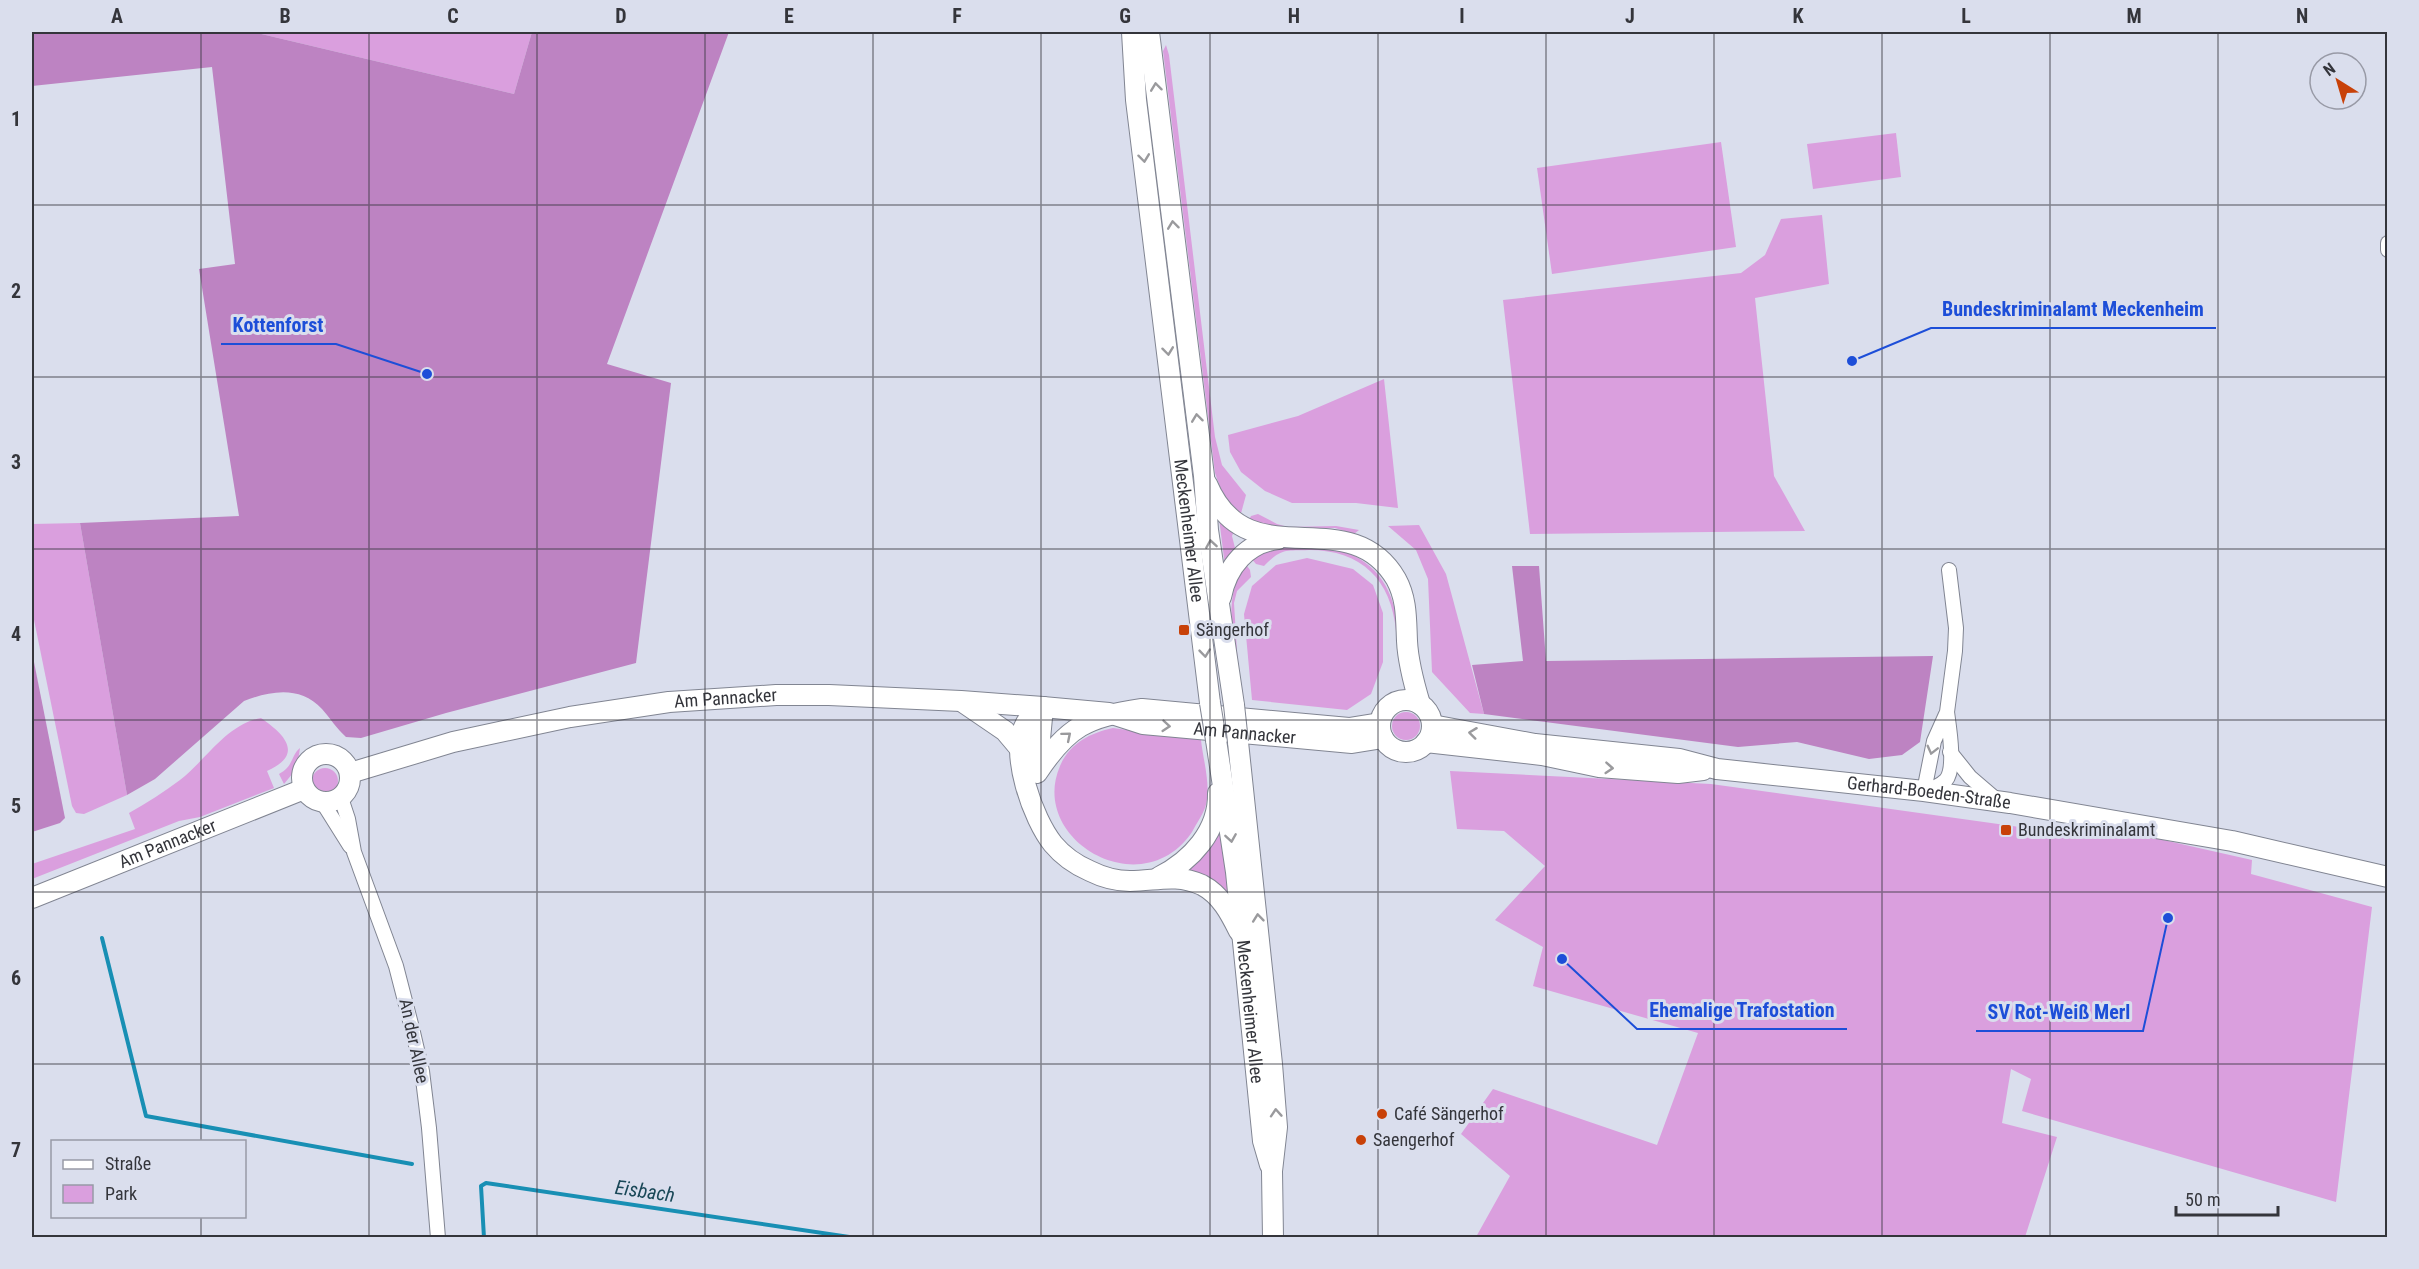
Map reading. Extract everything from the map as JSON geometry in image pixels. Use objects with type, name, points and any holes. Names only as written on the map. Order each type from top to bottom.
[{"type":"main road","name":"Meckenheimer Allee","points":[[1132,32],[1136,100],[1210,703],[1236,872],[1263,1141],[1272,1171]]},
{"type":"main road","name":"Meckenheimer Allee","points":[[1149,32],[1209,530],[1234,705],[1272,1064],[1277,1127],[1272,1171],[1273,1238]]},
{"type":"main road","points":[[1204,476],[1212,495],[1240,525],[1265,536],[1343,540],[1362,548],[1382,562],[1395,578],[1403,597],[1413,682],[1420,704],[1428,712],[1429,734]]},
{"type":"main road","points":[[1220,602],[1224,583],[1238,560],[1256,546],[1285,538]]},
{"type":"main road","points":[[1394,703],[1407,641]]},
{"type":"main road","name":"Am Pannacker","points":[[350,773],[453,742],[570,717],[669,702],[776,695],[961,701],[1109,713],[1142,709],[1349,729],[1382,730]]},
{"type":"main road","points":[[1382,730],[1386,710],[1394,703],[1403,700],[1420,704]]},
{"type":"main road","points":[[961,701],[999,726],[1021,750]]},
{"type":"main road","points":[[1043,707],[1026,723],[1021,750],[1028,793],[1038,818],[1056,847],[1088,870],[1121,881],[1159,877],[1190,880],[1210,890],[1229,912],[1243,940]]},
{"type":"main road","points":[[1038,818],[1037,773],[1043,707]]},
{"type":"main road","points":[[1037,773],[1066,735],[1109,713]]},
{"type":"main road","name":"Gerhard-Boeden-Straße","points":[[1382,730],[1397,751],[1408,752],[1419,749],[1429,734],[1599,767],[1678,773],[1717,769],[1924,791],[2232,841],[2388,877]]},
{"type":"main road","points":[[330,754],[341,759],[350,773],[348,788],[332,800],[311,798],[301,781],[303,767],[318,755],[330,754]]},
{"type":"main road","points":[[1159,877],[1188,858],[1202,842],[1212,825],[1218,807],[1218,760]]},
{"type":"main road","name":"Am Pannacker","points":[[32,898],[304,789]]},
{"type":"street","points":[[2388,243],[2388,250]]},
{"type":"street","points":[[1924,791],[1947,778],[1950,752],[1951,740],[1947,712],[1956,640],[1949,570]]},
{"type":"street","points":[[1924,791],[1934,741],[1947,712]]},
{"type":"street","points":[[1950,752],[1970,777],[2000,802]]},
{"type":"street","name":"An der Allee","points":[[332,800],[354,852],[396,966],[412,1028],[422,1071],[438,1238]]},
{"type":"green space","points":[[253,32],[532,32],[514,94]]},
{"type":"green space","points":[[1166,45],[1215,437],[1222,465],[1246,495],[1240,517],[1225,497],[1215,473],[1163,51]]},
{"type":"green space","points":[[1896,133],[1901,177],[1813,189],[1807,144]]},
{"type":"green space","points":[[1721,142],[1736,247],[1552,274],[1537,168]]},
{"type":"green space","points":[[1822,215],[1829,284],[1755,298],[1774,476],[1805,531],[1530,534],[1503,300],[1741,273],[1765,255],[1781,219]]},
{"type":"green space","points":[[1384,379],[1398,508],[1356,503],[1292,503],[1265,491],[1241,472],[1230,452],[1228,435],[1298,416]]},
{"type":"green space","points":[[1258,514],[1288,527],[1336,526],[1359,530],[1354,534],[1335,528],[1287,530],[1248,522],[1251,516]]},
{"type":"green space","points":[[1219,518],[1234,531],[1232,536],[1236,552],[1225,566]]},
{"type":"green space","points":[[80,523],[127,795],[84,814],[76,813],[72,806],[32,610],[32,524]]},
{"type":"green space","points":[[1419,525],[1446,574],[1484,714],[1470,713],[1432,672],[1428,579],[1416,550],[1388,526]]},
{"type":"green space","points":[[1282,547],[1332,548],[1365,562],[1389,591],[1398,631],[1396,631],[1388,597],[1380,583],[1370,571],[1344,555],[1328,551],[1294,550],[1280,553],[1264,566],[1256,564],[1251,558],[1265,550]]},
{"type":"green space","points":[[1307,558],[1353,569],[1373,585],[1383,613],[1383,662],[1371,694],[1347,710],[1252,700],[1244,614],[1252,586],[1276,565]]},
{"type":"green space","points":[[1245,563],[1250,570],[1251,577],[1237,591],[1234,603],[1238,667],[1231,614],[1234,589]]},
{"type":"green space","points":[[1406,712],[1416,716],[1420,726],[1416,736],[1406,740],[1396,736],[1392,726],[1396,716]]},
{"type":"green space","points":[[261,718],[283,737],[287,744],[288,751],[285,758],[267,771],[274,788],[200,817],[179,821],[32,879],[32,864],[135,829],[129,813],[180,780],[238,727]]},
{"type":"green space","points":[[1113,728],[1201,740],[1208,792],[1204,811],[1192,832],[1171,853],[1146,863],[1120,863],[1095,854],[1075,839],[1060,818],[1054,793],[1064,758],[1082,740]]},
{"type":"green space","points":[[300,748],[297,768],[284,784],[279,774],[287,768]]},
{"type":"green space","points":[[325,768],[334,772],[338,781],[334,790],[325,794],[316,790],[312,781],[316,772]]},
{"type":"green space","points":[[1450,771],[1711,784],[2049,831],[2119,830],[2252,860],[2251,874],[2372,907],[2336,1202],[2022,1111],[2031,1079],[2011,1069],[2002,1123],[2057,1137],[2025,1237],[1476,1237],[1510,1176],[1461,1134],[1493,1089],[1657,1145],[1698,1033],[1533,986],[1543,947],[1495,920],[1545,866],[1504,831],[1457,829]]},
{"type":"green space","points":[[1221,824],[1231,901],[1182,872]]},
{"type":"shaded area","points":[[32,32],[253,32],[514,94],[532,32],[729,32],[607,364],[671,383],[636,663],[361,738],[346,737],[322,709],[304,696],[284,692],[264,695],[244,701],[155,779],[127,795],[80,523],[239,516],[199,269],[235,264],[212,67],[32,86]]},
{"type":"shaded area","points":[[1512,566],[1539,566],[1546,661],[1933,656],[1920,742],[1902,755],[1869,759],[1797,742],[1738,747],[1484,714],[1472,665],[1523,661]]},
{"type":"shaded area","points":[[32,652],[65,818],[60,823],[32,832]]},
{"type":"waterway","points":[[102,938],[146,1116],[412,1164]]},
{"type":"waterway","name":"Eisbach","points":[[484,1238],[481,1186],[486,1183],[856,1238]]},
{"type":"place","name":"Bundeskriminalamt Meckenheim","points":[[1852,361]]},
{"type":"place","name":"Kottenforst","points":[[427,374]]},
{"type":"place","name":"Sängerhof","points":[[1184,630]]},
{"type":"place","name":"Bundeskriminalamt","points":[[2006,830]]},
{"type":"place","name":"SV Rot-Weiß Merl","points":[[2168,918]]},
{"type":"place","name":"Ehemalige Trafostation","points":[[1562,959]]},
{"type":"place","name":"Café Sängerhof","points":[[1382,1114]]},
{"type":"place","name":"Saengerhof","points":[[1361,1140]]}]
